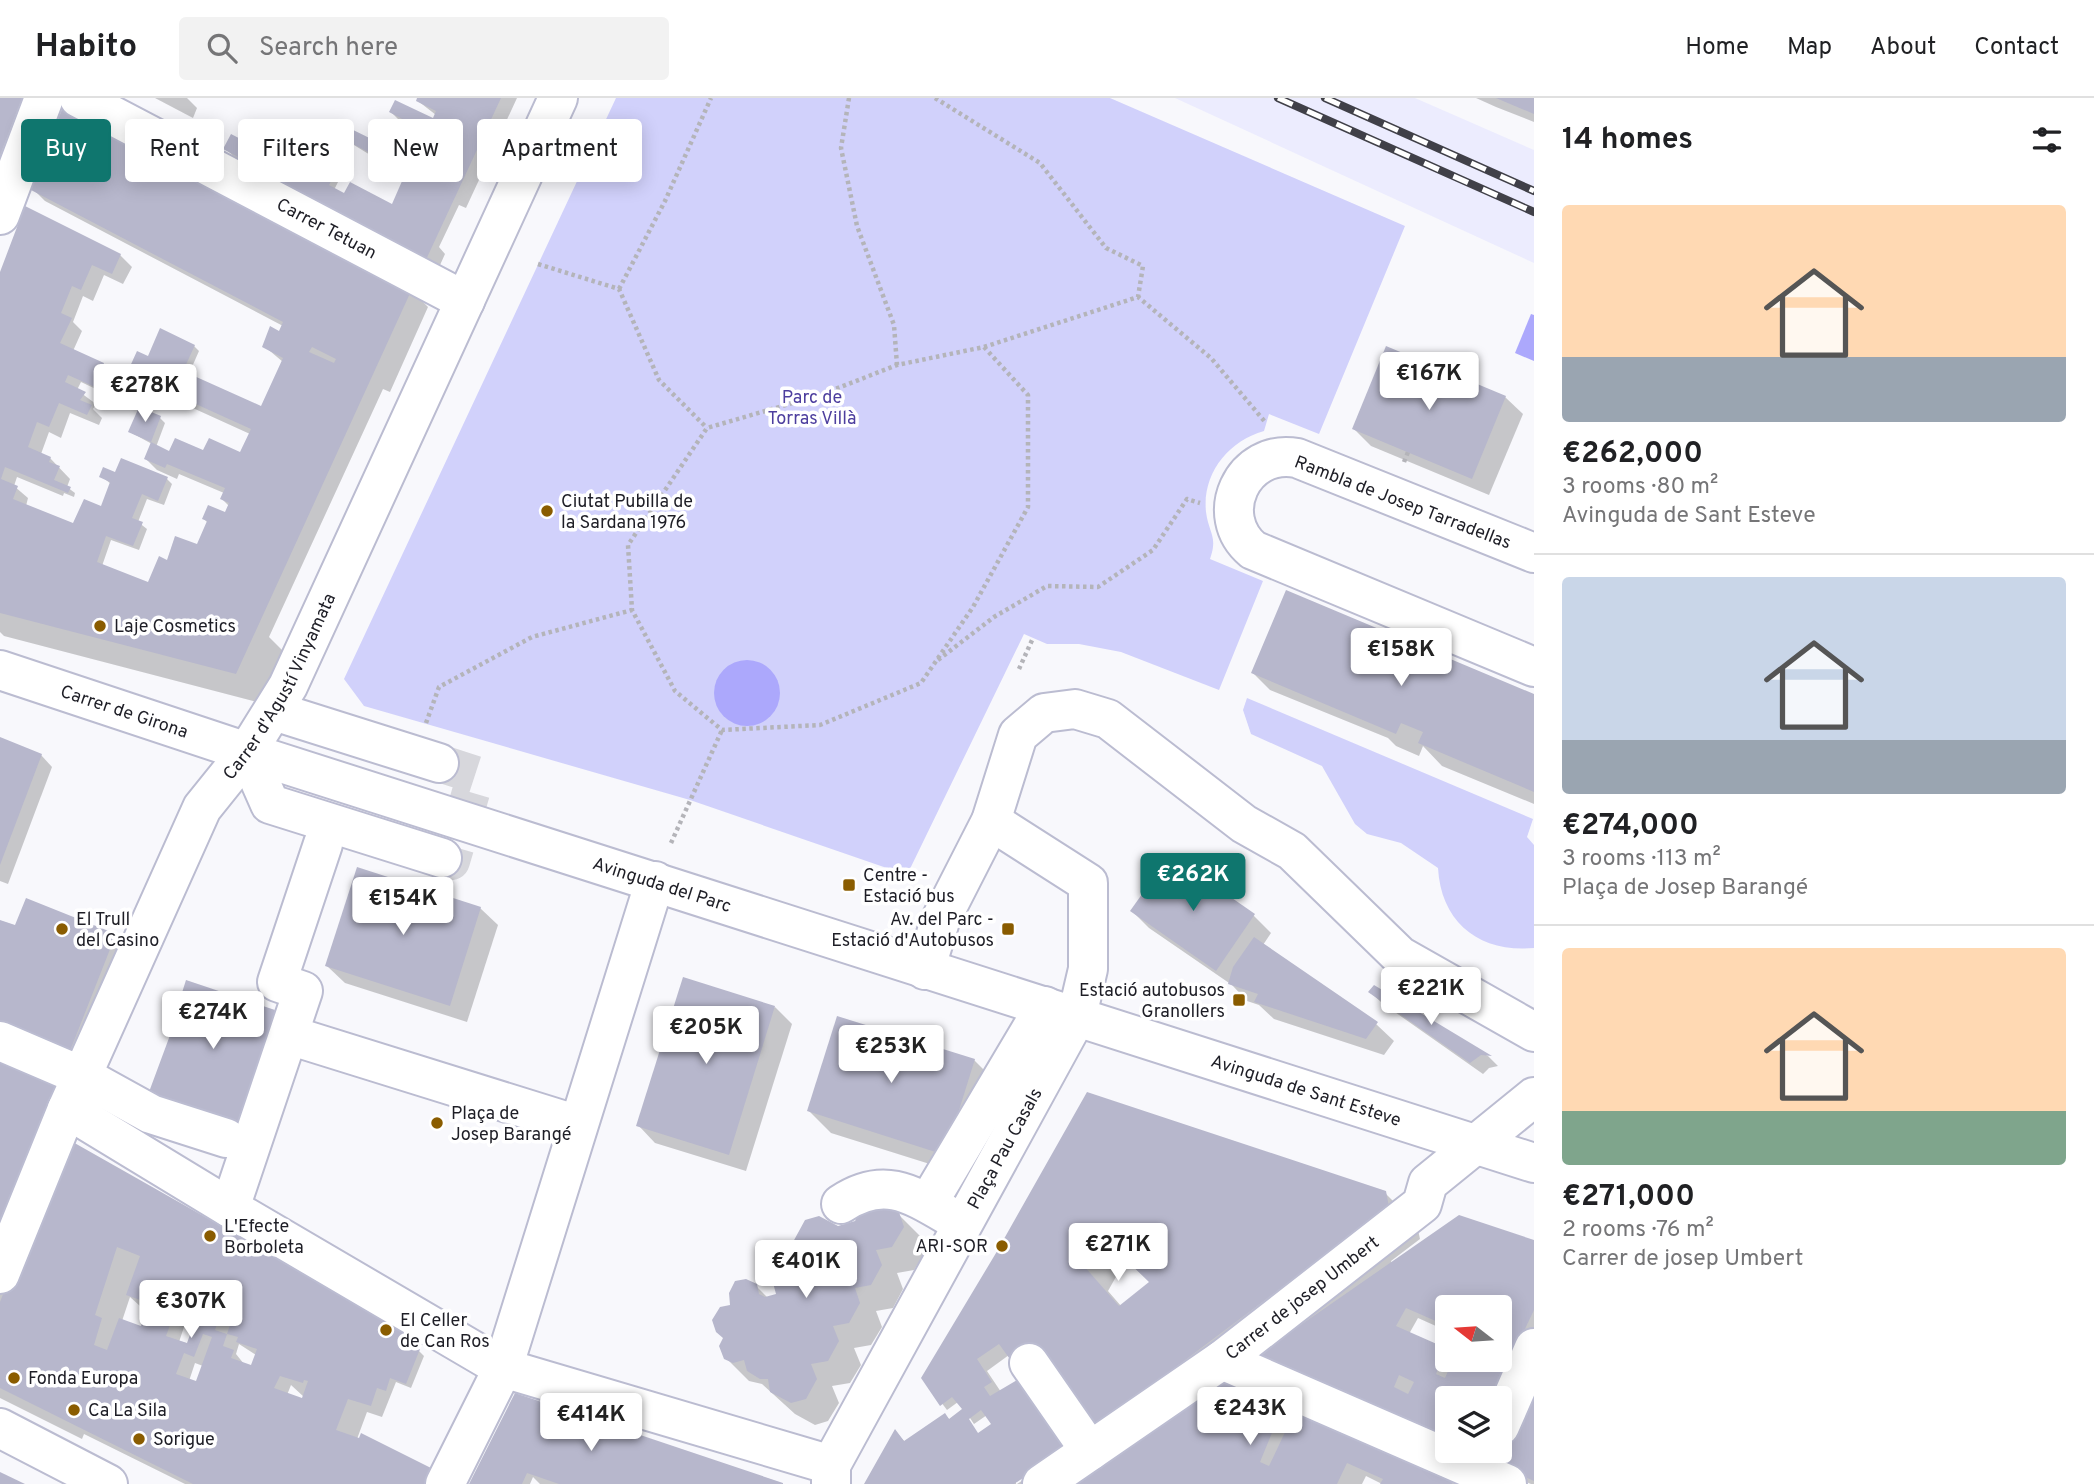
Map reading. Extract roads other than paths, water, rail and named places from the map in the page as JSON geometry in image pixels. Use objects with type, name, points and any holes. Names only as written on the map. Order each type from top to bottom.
[{"type":"street","points":[[0,215],[44,98]]},
{"type":"street","name":"Carrer Tetuan","points":[[79,98],[465,301]]},
{"type":"street","name":"Carrer d'Agustí Vinyamata","points":[[0,1274],[75,1093],[202,808],[247,752],[274,711],[558,98]]},
{"type":"street","name":"Rambla de Josep Tarradellas","points":[[1534,553],[1308,461],[1285,456],[1262,460],[1246,476],[1237,495],[1235,514],[1244,542],[1262,555],[1534,667]]},
{"type":"street","name":"Carrer de Girona","points":[[0,670],[247,752]]},
{"type":"street","points":[[925,970],[940,921],[991,821],[1018,735],[1044,713],[1074,709],[1108,719],[1244,824],[1292,851],[1400,956],[1534,1032]]},
{"type":"street","points":[[274,711],[439,763]]},
{"type":"street","points":[[247,752],[270,804],[442,858]]},
{"type":"street","name":"Avinguda del Parc","points":[[247,752],[925,970],[1061,1011]]},
{"type":"street","points":[[928,1203],[1088,969],[1088,883],[991,821]]},
{"type":"street","points":[[230,1208],[303,991],[277,982],[323,844]]},
{"type":"street","points":[[445,1484],[503,1368],[655,881]]},
{"type":"street","name":"Avinguda de Sant Esteve","points":[[1061,1011],[1534,1163]]},
{"type":"street","name":"Plaça Pau Casals","points":[[503,1368],[831,1474],[963,1224],[1061,1011]]},
{"type":"street","points":[[289,1035],[578,1125]]},
{"type":"street","points":[[0,1041],[230,1208],[503,1368]]},
{"type":"street","points":[[75,1093],[226,1138]]},
{"type":"street","name":"Carrer de josep Umbert","points":[[1042,1484],[1222,1360],[1422,1204],[1428,1183],[1534,1097]]},
{"type":"street","points":[[841,1204],[861,1191],[897,1190],[928,1203],[963,1224]]},
{"type":"street","points":[[1512,1398],[1534,1348]]},
{"type":"street","points":[[1222,1360],[1487,1473]]},
{"type":"street","points":[[1029,1363],[1090,1451]]},
{"type":"street","points":[[0,1428],[108,1484]]},
{"type":"tunnel","points":[[439,763],[476,775],[451,861],[442,858]]},
{"type":"railway","points":[[1278,98],[1534,212]]},
{"type":"railway","points":[[1325,98],[1534,191]]},
{"type":"place","name":"Ciutat Pubilla de la Sardana 1976","points":[[547,511]]},
{"type":"place","name":"Laje Cosmetics","points":[[100,626]]},
{"type":"place","name":"Centre - Estació bus","points":[[849,885]]},
{"type":"place","name":"El Trull del Casino","points":[[62,929]]},
{"type":"place","name":"Av. del Parc - Estació d'Autobusos","points":[[1008,929]]},
{"type":"place","name":"Estació autobusos Granollers","points":[[1239,1000]]},
{"type":"place","name":"Plaça de Josep Barangé","points":[[437,1123]]},
{"type":"place","name":"L'Efecte Borboleta","points":[[210,1236]]},
{"type":"place","name":"ARI-SOR","points":[[1002,1246]]},
{"type":"place","name":"El Celler de Can Ros","points":[[386,1330]]},
{"type":"place","name":"Fonda Europa","points":[[14,1378]]},
{"type":"place","name":"Ca La Sila","points":[[74,1410]]},
{"type":"place","name":"Sorigue","points":[[139,1439]]},
{"type":"park label","name":"Parc de Torras Villà","points":[[812,407]]}]
